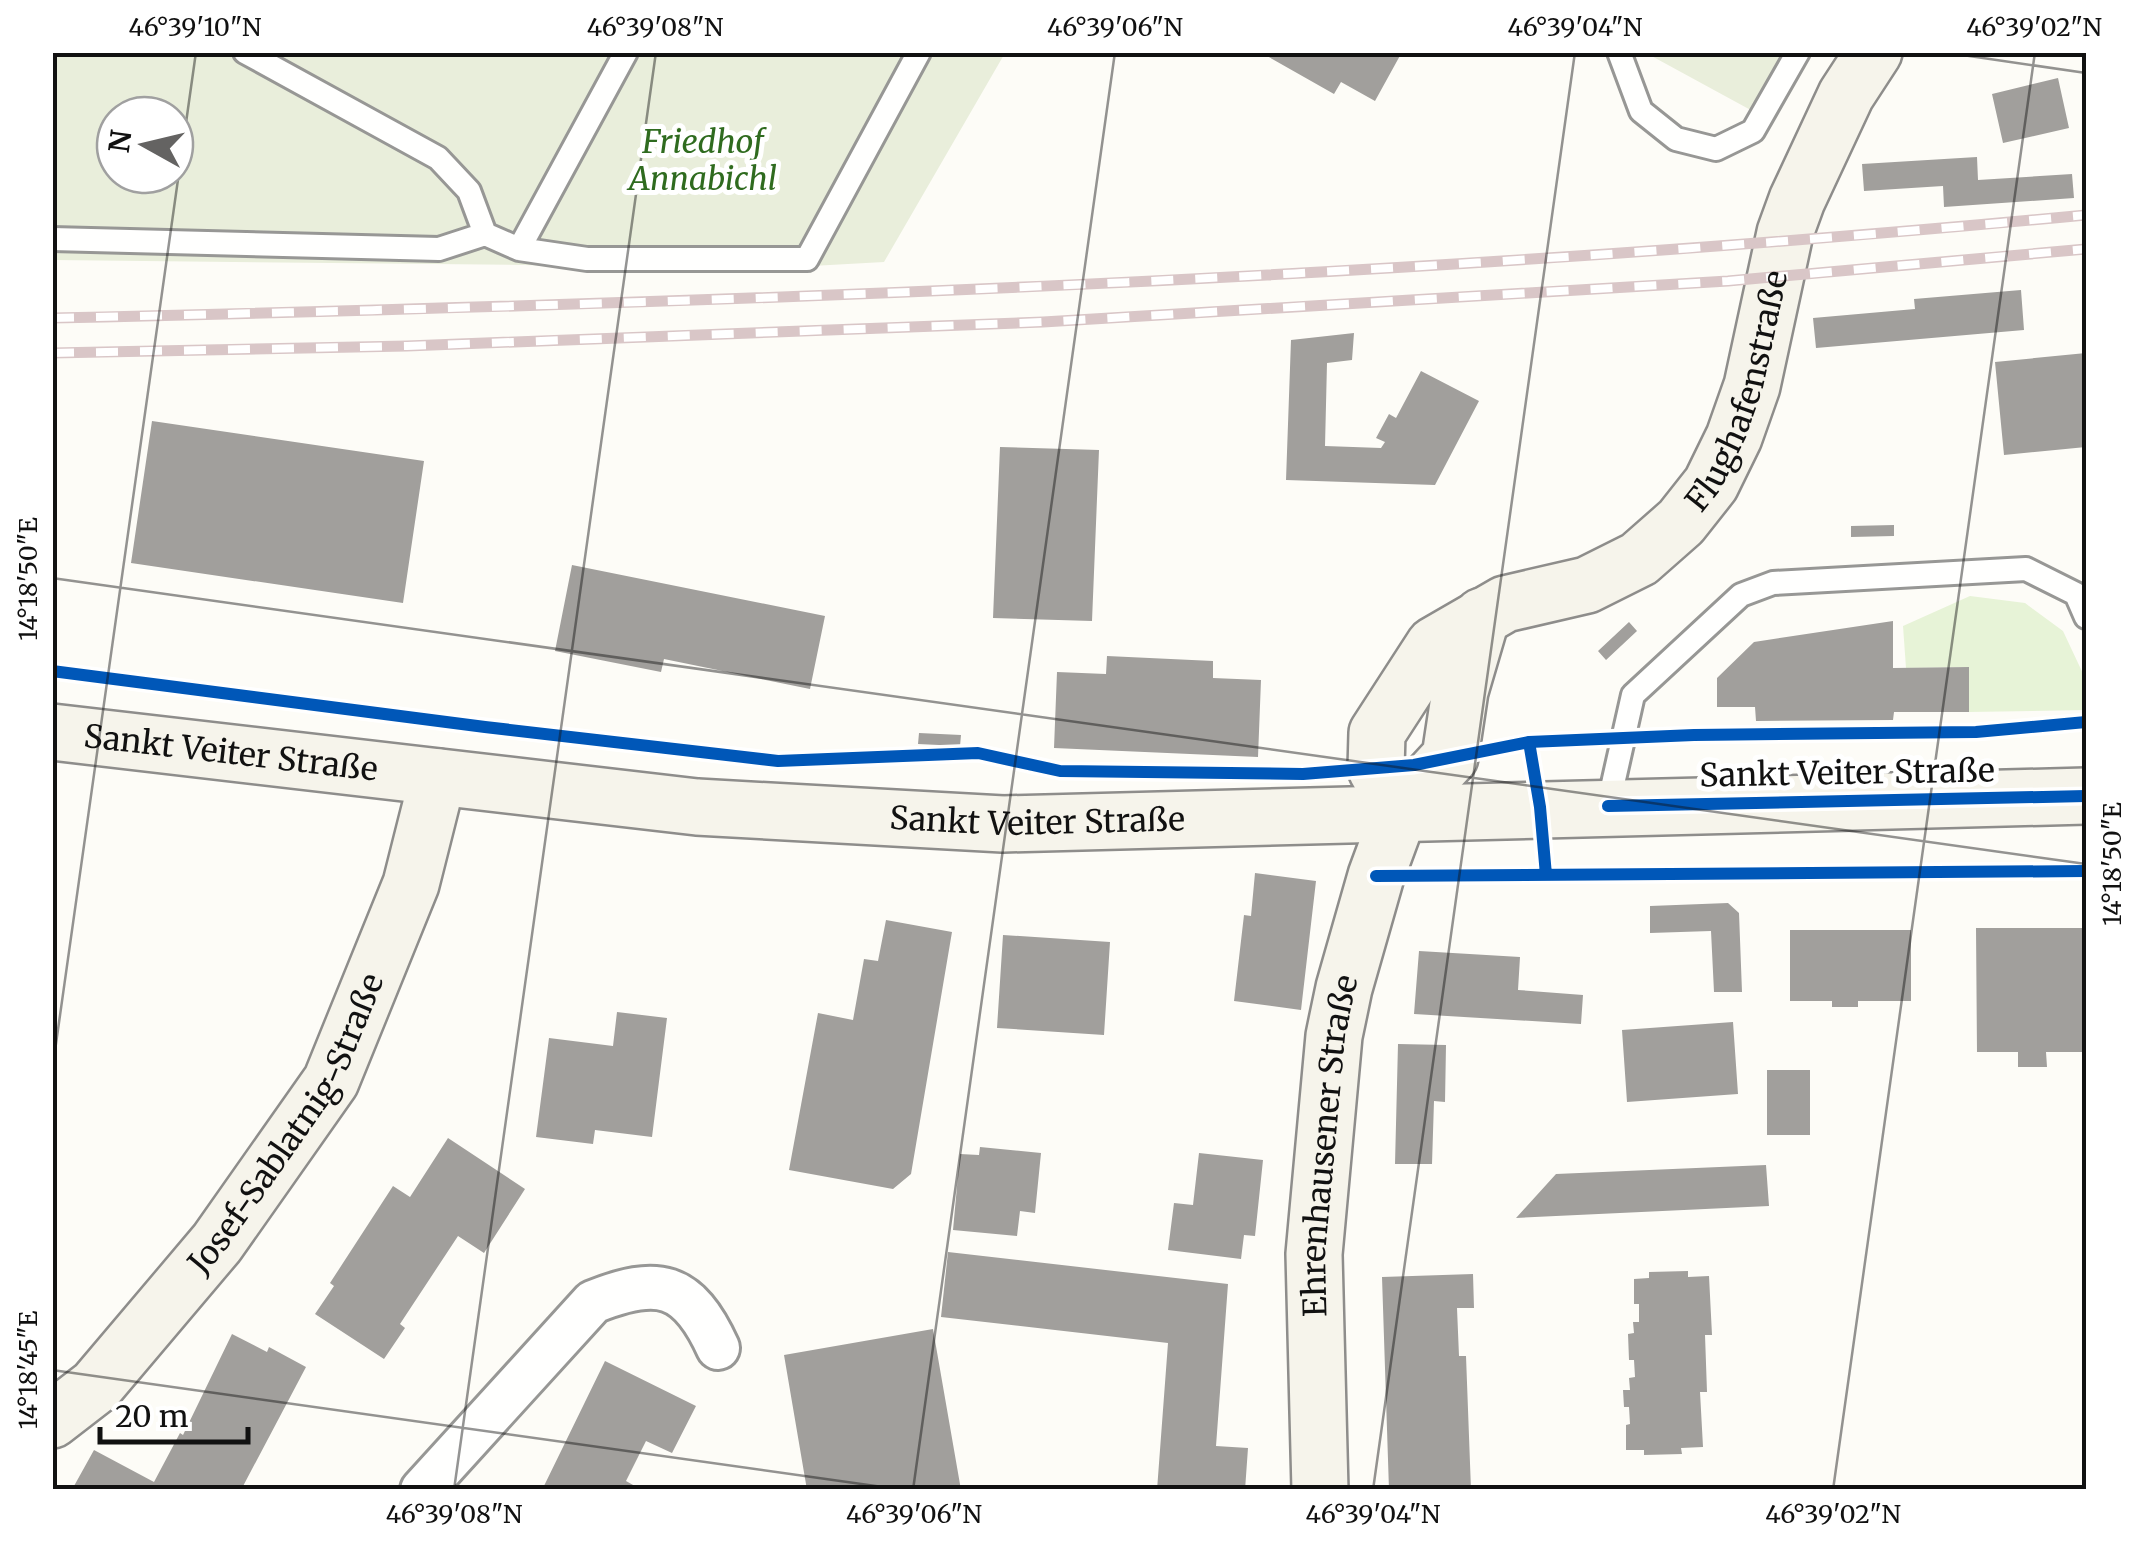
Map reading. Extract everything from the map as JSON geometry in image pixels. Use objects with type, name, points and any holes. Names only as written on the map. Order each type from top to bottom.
[{"type":"main road","name":"Flughafenstraße","points":[[1400,811],[1450,757],[1460,691],[1482,616],[1505,604],[1587,586],[1639,559],[1681,522],[1711,484],[1734,438],[1752,386],[1785,232],[1797,200],[1846,95],[1874,52]]},
{"type":"main road","name":"Sankt Veiter Straße","points":[[52,732],[697,808],[1002,824],[2086,796]]},
{"type":"main road","name":"Josef-Sablatnig-Straße","points":[[52,1420],[96,1386],[217,1243],[331,1081],[412,884],[438,777]]},
{"type":"main road","name":"Ehrenhausener Straße","points":[[1320,1490],[1314,1254],[1334,1036],[1376,876],[1400,811]]},
{"type":"street","points":[[422,1490],[594,1302],[627,1289],[656,1286],[683,1298],[703,1316],[718,1348]]},
{"type":"lane","points":[[245,52],[438,158],[469,191],[484,234]]},
{"type":"lane","points":[[519,249],[626,52]]},
{"type":"lane","points":[[52,239],[439,248],[484,234],[519,249],[587,259],[807,259],[919,52]]},
{"type":"lane","points":[[1620,52],[1640,111],[1676,139],[1716,150],[1753,131],[1798,52]]},
{"type":"lane","points":[[1608,806],[1633,695],[1740,595],[1773,582],[2026,569],[2076,594],[2086,616]]},
{"type":"green space","name":"Friedhof Annabichl","points":[[53,53],[1005,53],[884,262],[720,271],[53,260]]},
{"type":"green space","points":[[1646,53],[1791,53],[1758,114]]},
{"type":"green space","points":[[1970,596],[2025,603],[2063,631],[2086,680],[2086,710],[1969,712],[1969,667],[1906,668],[1903,626]]},
{"type":"building","points":[[1260,52],[1402,52],[1375,101],[1341,82],[1334,94]]},
{"type":"building","points":[[2058,78],[2069,128],[2003,143],[1992,94]]},
{"type":"building","points":[[1977,157],[1978,180],[2072,174],[2074,198],[1944,207],[1943,186],[1864,191],[1862,164]]},
{"type":"building","points":[[2021,290],[2024,330],[1816,348],[1813,318],[1915,309],[1914,299]]},
{"type":"building","points":[[1354,333],[1352,360],[1327,363],[1325,446],[1381,448],[1385,442],[1376,438],[1389,414],[1396,418],[1421,371],[1479,401],[1435,485],[1286,480],[1291,340]]},
{"type":"building","points":[[2086,353],[2086,447],[2004,455],[1995,362]]},
{"type":"building","points":[[152,421],[424,461],[403,603],[131,563]]},
{"type":"building","points":[[1000,447],[1099,450],[1092,621],[993,618]]},
{"type":"building","points":[[1894,525],[1894,536],[1851,537],[1851,526]]},
{"type":"building","points":[[572,565],[825,616],[810,689],[664,659],[661,672],[555,651]]},
{"type":"building","points":[[1893,621],[1893,668],[1969,667],[1969,712],[1894,712],[1893,720],[1756,721],[1755,707],[1717,707],[1717,678],[1754,642]]},
{"type":"building","points":[[1629,622],[1637,631],[1606,660],[1598,651]]},
{"type":"building","points":[[1107,656],[1213,661],[1213,678],[1261,680],[1258,757],[1054,748],[1057,672],[1106,674]]},
{"type":"building","points":[[919,733],[961,735],[960,746],[918,744]]},
{"type":"building","points":[[1255,873],[1316,881],[1301,1010],[1234,1001],[1244,915],[1251,916]]},
{"type":"building","points":[[1728,903],[1739,913],[1742,992],[1714,992],[1711,931],[1650,933],[1650,906]]},
{"type":"building","points":[[886,920],[952,932],[911,1174],[893,1189],[789,1170],[818,1013],[853,1020],[864,959],[878,961]]},
{"type":"building","points":[[1976,928],[2086,928],[2086,1052],[2046,1052],[2047,1067],[2018,1067],[2018,1052],[1977,1052]]},
{"type":"building","points":[[1790,930],[1911,930],[1911,1001],[1858,1001],[1858,1007],[1832,1007],[1832,1001],[1790,1001]]},
{"type":"building","points":[[1003,935],[1110,942],[1104,1035],[997,1028]]},
{"type":"building","points":[[1419,951],[1520,957],[1518,990],[1583,995],[1581,1024],[1414,1014]]},
{"type":"building","points":[[617,1012],[667,1018],[652,1137],[595,1130],[593,1144],[536,1137],[549,1038],[613,1046]]},
{"type":"building","points":[[1733,1022],[1738,1094],[1627,1102],[1622,1030]]},
{"type":"building","points":[[1398,1044],[1446,1045],[1445,1102],[1434,1101],[1432,1164],[1395,1164]]},
{"type":"building","points":[[1767,1070],[1810,1070],[1810,1135],[1767,1135]]},
{"type":"building","points":[[448,1138],[525,1189],[484,1253],[458,1236],[400,1324],[405,1328],[384,1359],[315,1314],[334,1286],[330,1283],[393,1186],[410,1197]]},
{"type":"building","points":[[980,1147],[1041,1153],[1035,1213],[1020,1211],[1017,1236],[953,1230],[960,1154],[979,1155]]},
{"type":"building","points":[[1199,1153],[1263,1160],[1255,1236],[1244,1235],[1241,1259],[1168,1250],[1174,1203],[1193,1205]]},
{"type":"building","points":[[1766,1165],[1769,1206],[1516,1218],[1556,1174]]},
{"type":"building","points":[[948,1252],[1228,1284],[1216,1446],[1248,1448],[1245,1490],[1157,1490],[1168,1343],[941,1317]]},
{"type":"building","points":[[1688,1271],[1688,1277],[1709,1276],[1712,1335],[1705,1335],[1707,1392],[1700,1392],[1703,1447],[1681,1448],[1682,1454],[1644,1455],[1644,1450],[1626,1450],[1626,1425],[1630,1424],[1623,1390],[1630,1390],[1629,1378],[1635,1377],[1634,1360],[1629,1360],[1628,1334],[1634,1333],[1633,1322],[1639,1322],[1634,1279],[1649,1278],[1649,1272]]},
{"type":"building","points":[[1473,1274],[1474,1308],[1457,1308],[1459,1356],[1466,1356],[1471,1490],[1389,1490],[1382,1277]]},
{"type":"building","points":[[933,1329],[961,1490],[807,1490],[784,1355]]},
{"type":"building","points":[[232,1334],[267,1352],[269,1347],[306,1367],[241,1490],[80,1490],[74,1486],[94,1450],[154,1482],[180,1433],[183,1435]]},
{"type":"building","points":[[605,1361],[696,1406],[672,1453],[646,1441],[626,1481],[642,1490],[542,1490]]},
{"type":"railway","points":[[52,318],[561,305],[1070,285],[1578,256],[2086,215]]},
{"type":"railway","points":[[52,353],[407,346],[1043,322],[1728,281],[2086,249]]},
{"type":"cycle path","points":[[52,671],[778,761],[978,753],[1060,771],[1303,774],[1414,765],[1529,742],[1694,735],[1976,732],[2086,722]]},
{"type":"cycle path","points":[[1529,742],[1546,875]]},
{"type":"cycle path","points":[[1608,806],[2086,796]]},
{"type":"cycle path","points":[[1376,876],[2086,871]]}]
